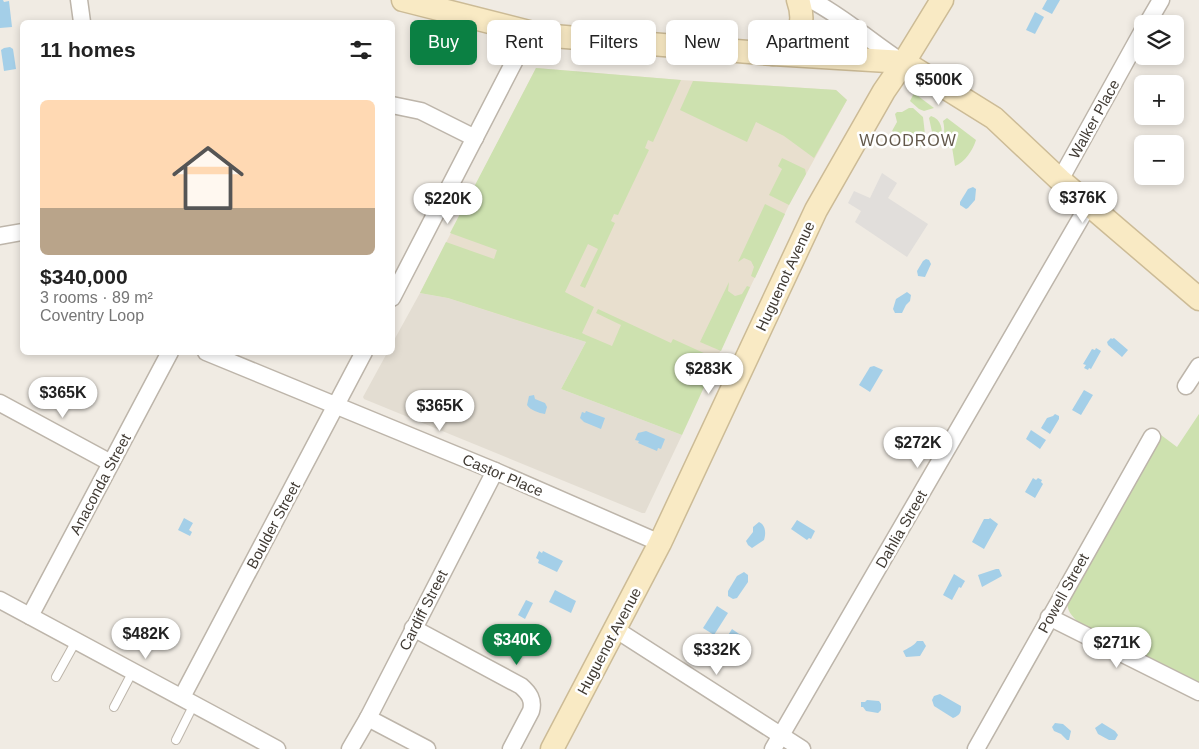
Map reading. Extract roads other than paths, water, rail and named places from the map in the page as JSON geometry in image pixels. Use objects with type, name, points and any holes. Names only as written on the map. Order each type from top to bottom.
[{"type":"street","points":[[79,0],[82,20]]},
{"type":"street","points":[[403,0],[487,22]]},
{"type":"street","points":[[798,0],[802,10],[801,20]]},
{"type":"street","points":[[811,0],[839,16],[879,47],[994,118],[1060,180],[1198,294]]},
{"type":"street","name":"Huguenot Avenue","points":[[552,749],[660,543],[813,217],[884,91],[942,0]]},
{"type":"street","points":[[1152,15],[1161,0]]},
{"type":"street","points":[[561,36],[748,52]]},
{"type":"street","name":"Walker Place","points":[[1060,180],[1134,46]]},
{"type":"street","points":[[867,60],[904,62]]},
{"type":"street","points":[[395,292],[513,65]]},
{"type":"street","points":[[395,106],[421,111],[475,138]]},
{"type":"street","name":"Dahlia Street","points":[[777,742],[1089,204]]},
{"type":"street","points":[[0,236],[20,232]]},
{"type":"street","name":"Anaconda Street","points":[[30,616],[168,355]]},
{"type":"street","name":"Castor Place","points":[[213,355],[495,471],[660,543]]},
{"type":"street","name":"Boulder Street","points":[[188,701],[362,355]]},
{"type":"street","points":[[1186,386],[1199,366]]},
{"type":"street","points":[[0,403],[111,463]]},
{"type":"street","name":"Powell Street","points":[[976,749],[1152,437]]},
{"type":"street","name":"Cardiff Street","points":[[350,749],[368,718],[495,471]]},
{"type":"street","points":[[0,600],[188,701],[269,747]]},
{"type":"street","points":[[1049,617],[1199,692]]},
{"type":"street","points":[[413,628],[521,686],[528,692],[533,704],[531,711],[511,749]]},
{"type":"street","points":[[616,629],[777,742],[802,749]]},
{"type":"street","points":[[368,718],[427,749]]},
{"type":"lane","points":[[56,677],[76,641]]},
{"type":"lane","points":[[114,707],[133,671]]},
{"type":"lane","points":[[176,740],[188,701]]},
{"type":"water","points":[[0,0],[4,2],[9,1],[12,27],[0,28]]},
{"type":"water","points":[[1047,0],[1060,0],[1052,14],[1042,9]]},
{"type":"water","points":[[1035,12],[1044,17],[1035,34],[1026,30]]},
{"type":"water","points":[[10,47],[13,49],[16,69],[4,71],[1,50]]},
{"type":"water","points":[[973,187],[976,189],[975,200],[966,209],[960,205],[960,202],[968,189]]},
{"type":"water","points":[[926,259],[931,264],[925,277],[918,276],[917,271]]},
{"type":"water","points":[[907,292],[911,295],[910,301],[902,313],[895,313],[893,309],[896,299]]},
{"type":"water","points":[[1114,338],[1128,350],[1122,357],[1108,345],[1107,342]]},
{"type":"water","points":[[1096,348],[1101,351],[1091,369],[1089,368],[1088,370],[1084,368],[1086,365],[1083,364],[1092,349],[1095,350]]},
{"type":"water","points":[[874,366],[883,370],[870,392],[859,385],[870,367]]},
{"type":"water","points":[[1084,390],[1093,395],[1081,415],[1072,410]]},
{"type":"water","points":[[534,395],[535,399],[545,403],[547,407],[545,414],[528,407],[529,396]]},
{"type":"water","points":[[586,411],[605,418],[601,429],[584,422],[580,418],[582,412],[585,413]]},
{"type":"water","points":[[1055,414],[1059,416],[1059,419],[1050,434],[1041,428],[1047,418]]},
{"type":"water","points":[[1031,430],[1046,440],[1040,449],[1026,439]]},
{"type":"water","points":[[646,431],[665,439],[661,449],[658,448],[657,451],[635,440],[638,433]]},
{"type":"water","points":[[1033,478],[1042,480],[1043,484],[1035,498],[1025,492]]},
{"type":"water","points":[[184,518],[193,523],[189,530],[192,532],[190,536],[178,530]]},
{"type":"water","points":[[990,518],[998,524],[984,549],[972,542],[984,519]]},
{"type":"water","points":[[797,520],[815,531],[811,539],[807,540],[791,529]]},
{"type":"water","points":[[759,522],[764,527],[765,538],[752,548],[746,541],[753,532],[753,527]]},
{"type":"water","points":[[539,551],[542,553],[543,551],[563,561],[557,572],[538,563],[539,560],[536,558]]},
{"type":"water","points":[[999,569],[1002,576],[982,587],[978,575]]},
{"type":"water","points":[[744,572],[748,575],[748,582],[737,598],[733,599],[728,596],[728,591],[737,576]]},
{"type":"water","points":[[954,574],[965,581],[961,588],[959,587],[952,600],[943,595]]},
{"type":"water","points":[[555,590],[576,601],[571,613],[549,602]]},
{"type":"water","points":[[526,600],[533,603],[525,619],[518,615]]},
{"type":"water","points":[[717,606],[728,613],[714,635],[703,628]]},
{"type":"water","points":[[732,629],[742,636],[739,644],[737,643],[728,658],[718,651]]},
{"type":"water","points":[[917,641],[923,641],[926,646],[920,656],[906,657],[903,651],[913,646]]},
{"type":"water","points":[[940,694],[961,706],[959,715],[953,718],[934,706],[932,700],[934,696]]},
{"type":"water","points":[[867,700],[879,701],[881,710],[878,713],[866,711],[861,707],[861,702]]},
{"type":"water","points":[[1055,723],[1063,724],[1071,731],[1069,740],[1054,731],[1052,727]]},
{"type":"water","points":[[1102,723],[1115,731],[1118,735],[1115,740],[1109,740],[1098,734],[1095,728]]},
{"type":"district","name":"WOODROW","points":[[908,140]]}]
